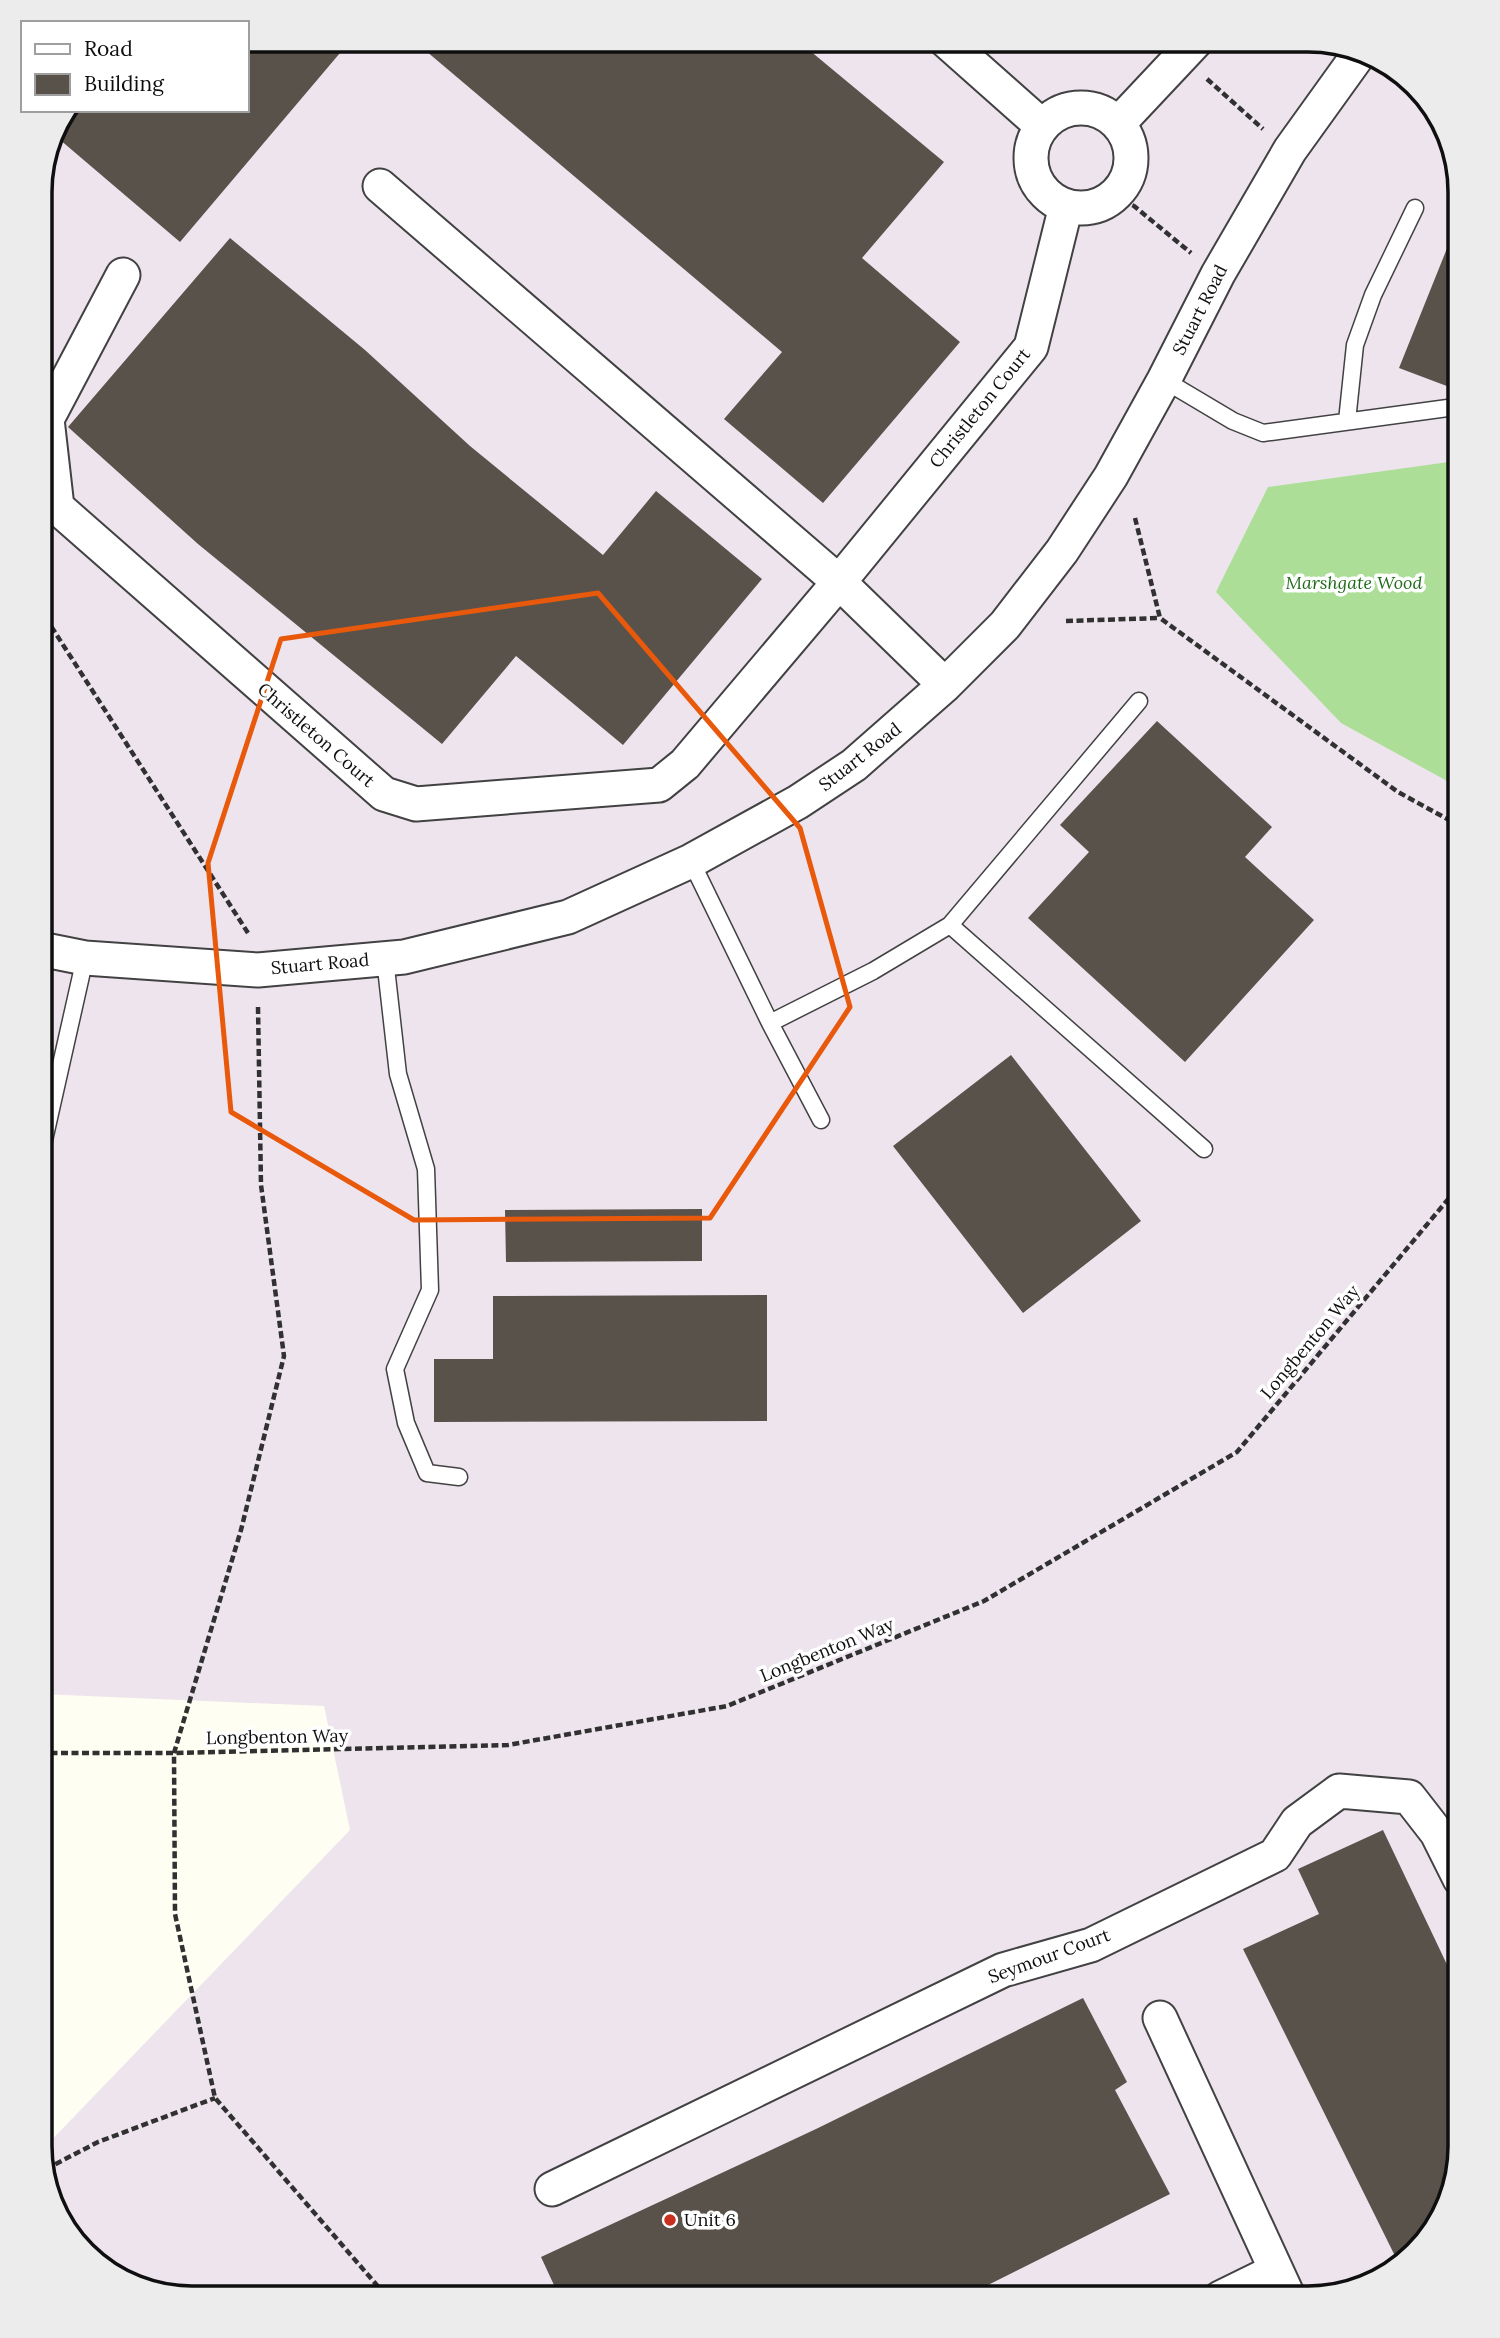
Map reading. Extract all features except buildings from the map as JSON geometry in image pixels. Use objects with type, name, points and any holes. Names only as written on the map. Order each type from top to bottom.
[{"type":"street","points":[[960,53],[1042,126]]},
{"type":"street","points":[[1118,124],[1185,53]]},
{"type":"street","name":"Stuart Road","points":[[53,952],[85,958],[258,970],[404,957],[568,917],[691,861],[798,802],[854,765],[945,685],[1004,625],[1062,551],[1111,476],[1218,274],[1290,150],[1354,61]]},
{"type":"street","points":[[1072,108],[1088,108],[1105,114],[1118,124],[1128,137],[1130,170],[1124,185],[1112,197],[1098,205],[1082,208],[1066,206],[1046,192],[1033,172],[1031,156],[1034,140],[1042,126],[1055,115],[1072,108]]},
{"type":"street","points":[[380,186],[839,582],[945,685]]},
{"type":"street","name":"Christleton Court","points":[[53,471],[57,507],[384,794],[416,804],[659,785],[685,764],[839,582],[1031,347],[1066,206]]},
{"type":"street","name":"Christleton Court","points":[[53,408],[122,275]]},
{"type":"street","name":"Seymour Court","points":[[552,2189],[1003,1970],[1091,1945],[1275,1855],[1297,1822],[1339,1791],[1409,1797],[1437,1833],[1448,1855]]},
{"type":"street","points":[[1160,2018],[1282,2284]]},
{"type":"lane","points":[[1347,421],[1355,345],[1373,295],[1415,208]]},
{"type":"lane","points":[[1164,380],[1233,421],[1263,433],[1448,408]]},
{"type":"lane","points":[[770,1023],[873,971],[950,925],[1139,701]]},
{"type":"lane","points":[[691,861],[821,1120]]},
{"type":"lane","points":[[950,925],[1205,1149]]},
{"type":"lane","points":[[53,1102],[85,958]]},
{"type":"lane","points":[[385,959],[398,1074],[426,1169],[430,1290],[395,1369],[407,1423],[427,1474],[459,1477]]},
{"type":"path","points":[[1193,53],[1266,132]]},
{"type":"path","points":[[1112,197],[1134,206],[1195,256]]},
{"type":"path","points":[[1135,517],[1160,618]]},
{"type":"path","points":[[1066,621],[1160,618],[1398,792],[1448,819]]},
{"type":"path","points":[[53,629],[247,930],[258,970],[261,1185],[284,1356],[241,1530],[174,1753],[175,1914],[215,2098],[377,2285]]},
{"type":"path","name":"Longbenton Way","points":[[52,1753],[174,1753],[508,1745],[727,1706],[984,1601],[1237,1452],[1448,1199]]},
{"type":"path","points":[[54,2165],[98,2142],[215,2098]]},
{"type":"highlighted area","points":[[598,593],[800,828],[850,1007],[710,1218],[414,1220],[231,1112],[208,863],[281,639]]},
{"type":"shaded area","points":[[248,53],[1317,53],[1353,60],[1386,76],[1413,100],[1433,130],[1443,156],[1448,192],[1448,2146],[1440,2191],[1424,2224],[1400,2251],[1370,2271],[1344,2281],[1308,2286],[183,2285],[165,2283],[130,2271],[100,2251],[76,2224],[60,2191],[55,2173],[52,2140],[350,1830],[324,1706],[52,1695],[53,183],[57,156],[76,114],[248,112]]},
{"type":"green space","name":"Marshgate Wood","points":[[1448,462],[1448,781],[1341,723],[1216,592],[1268,487]]},
{"type":"place","name":"Unit 6","points":[[670,2220]]}]
